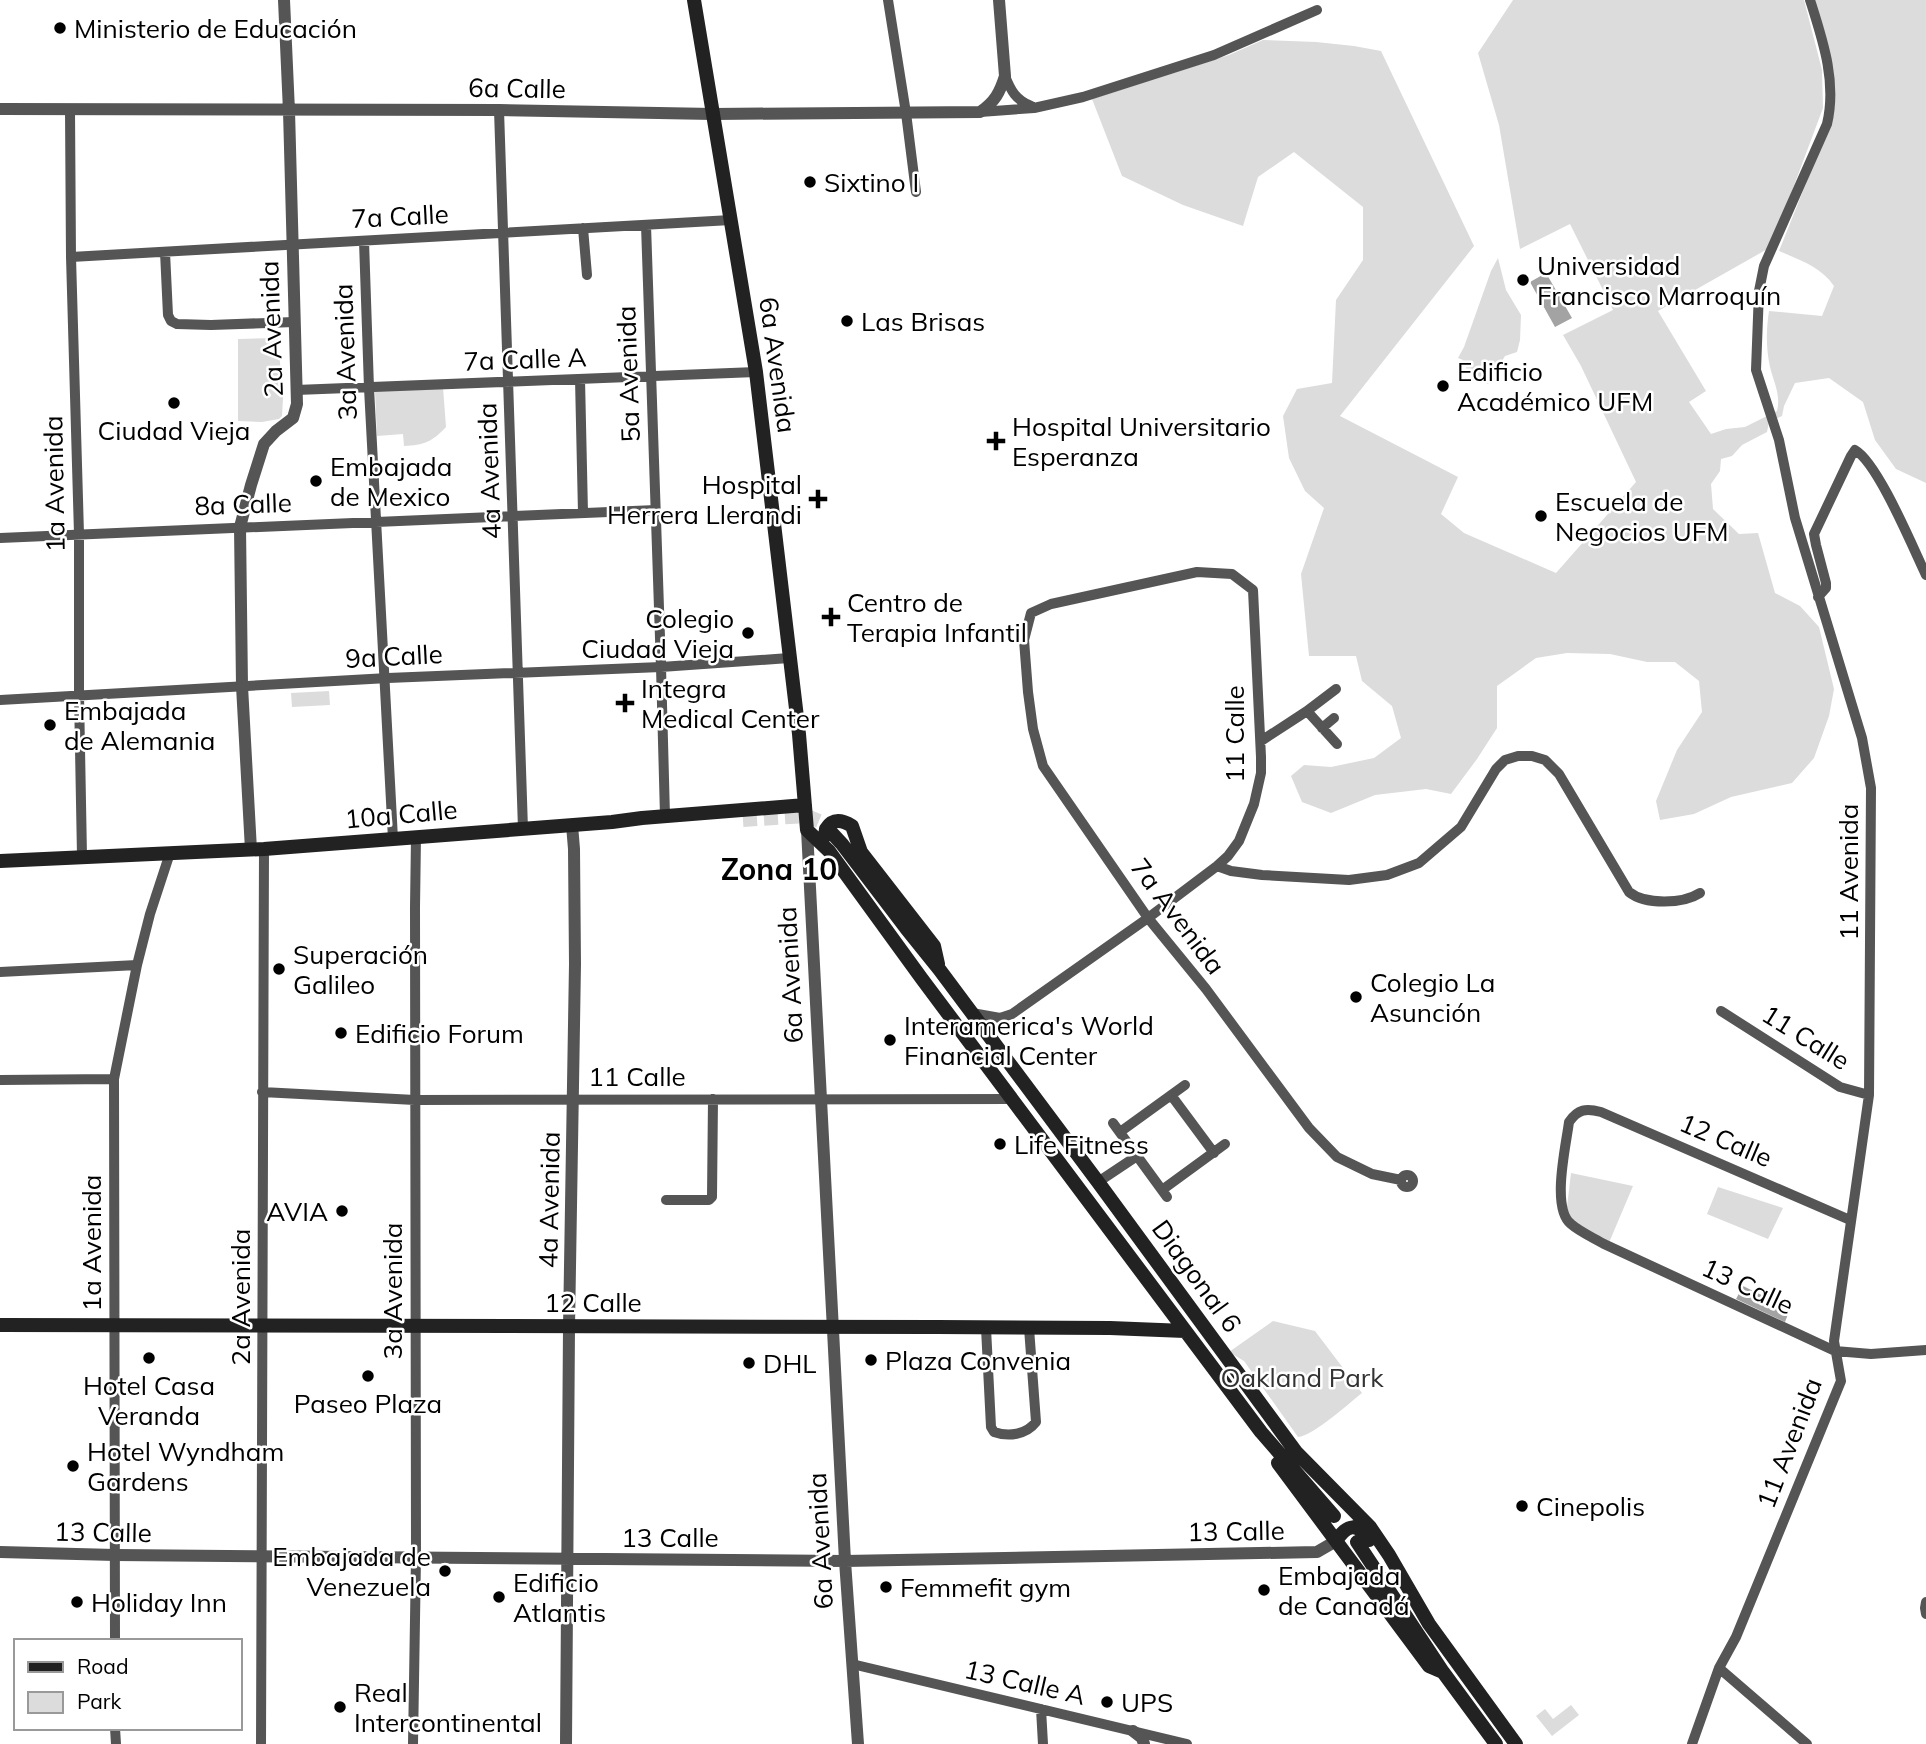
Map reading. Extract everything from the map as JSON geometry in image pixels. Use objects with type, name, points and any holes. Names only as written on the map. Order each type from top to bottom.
[{"type":"main road","name":"6a Avenida","points":[[694,0],[756,372],[799,734],[807,830]]},
{"type":"main road","name":"10a Calle","points":[[0,861],[258,850],[805,805]]},
{"type":"main road","points":[[612,822],[642,827],[743,820]]},
{"type":"main road","points":[[829,851],[825,835],[828,825],[839,820],[852,826],[861,852],[934,946],[939,969]]},
{"type":"main road","name":"Diagonal 6","points":[[807,830],[829,851],[1161,1297],[1261,1432],[1271,1455],[1330,1522]]},
{"type":"main road","points":[[829,830],[939,969]]},
{"type":"main road","name":"Diagonal 6","points":[[939,969],[1294,1450],[1370,1527],[1390,1555],[1419,1608],[1516,1744]]},
{"type":"main road","points":[[1141,1329],[1157,1323],[1163,1312],[1159,1265]]},
{"type":"main road","name":"12 Calle","points":[[0,1325],[1029,1328],[1185,1331]]},
{"type":"main road","points":[[1330,1522],[1336,1541],[1429,1666],[1443,1672]]},
{"type":"main road","points":[[1336,1541],[1346,1529],[1361,1529],[1410,1604],[1419,1608]]},
{"type":"main road","points":[[1357,1542],[1443,1672],[1496,1744]]},
{"type":"street","name":"2a Avenida","points":[[261,1744],[263,1326],[258,850],[242,686],[240,527],[264,444],[293,418],[297,404],[284,0]]},
{"type":"street","points":[[888,0],[916,192]]},
{"type":"street","points":[[980,111],[994,101],[1004,76],[999,0]]},
{"type":"street","name":"11 Avenida","points":[[1692,1744],[1719,1668],[1736,1637],[1841,1381],[1834,1341],[1869,1095],[1871,788],[1862,738],[1795,518],[1779,440],[1756,370],[1759,291],[1764,266],[1827,124],[1830,110],[1830,70],[1810,0]]},
{"type":"street","name":"6a Calle","points":[[0,110],[499,110],[713,114],[906,113],[1034,107],[1083,97],[1214,55],[1317,10]]},
{"type":"street","points":[[1004,76],[1013,94],[1034,107]]},
{"type":"street","name":"1a Avenida","points":[[70,110],[71,257],[79,534],[82,856]]},
{"type":"street","name":"4a Avenida","points":[[499,110],[523,829]]},
{"type":"street","name":"7a Calle","points":[[71,257],[731,220]]},
{"type":"street","name":"5a Avenida","points":[[646,225],[664,816]]},
{"type":"street","points":[[583,228],[587,275]]},
{"type":"street","name":"3a Avenida","points":[[363,241],[393,839]]},
{"type":"street","points":[[165,252],[168,315],[171,321],[177,324],[211,325],[294,322]]},
{"type":"street","name":"7a Calle A","points":[[296,390],[756,372]]},
{"type":"street","points":[[580,379],[583,513]]},
{"type":"street","points":[[1818,597],[1826,588],[1826,583],[1814,534],[1855,450],[1861,454],[1882,484],[1926,575]]},
{"type":"street","name":"8a Calle","points":[[0,538],[656,510]]},
{"type":"street","name":"11 Calle","points":[[972,1013],[1000,1018],[1012,1014],[1217,866],[1239,841],[1250,817],[1261,773],[1254,590],[1232,574],[1197,572],[1170,577],[1051,604],[1031,613]]},
{"type":"street","name":"7a Avenida","points":[[1031,613],[1024,640],[1028,692],[1032,729],[1043,766],[1148,918],[1206,989],[1309,1128],[1337,1157],[1372,1174],[1401,1180]]},
{"type":"street","name":"9a Calle","points":[[0,699],[384,678],[661,667],[789,658]]},
{"type":"street","points":[[1261,741],[1336,689]]},
{"type":"street","points":[[1307,711],[1337,744]]},
{"type":"street","points":[[1322,728],[1334,718]]},
{"type":"street","points":[[1217,866],[1231,871],[1262,875],[1349,880],[1387,875],[1419,863],[1461,827],[1496,769],[1511,757],[1532,755],[1545,761],[1559,774],[1629,892],[1636,898],[1652,901],[1688,899],[1700,892]]},
{"type":"street","name":"4a Avenida","points":[[566,1744],[569,1327],[574,1099],[575,939],[572,825]]},
{"type":"street","name":"6a Avenida","points":[[807,830],[845,1561],[858,1744]]},
{"type":"street","name":"3a Avenida","points":[[413,1744],[416,1558],[416,837]]},
{"type":"street","name":"1a Avenida","points":[[115,1639],[114,1079],[137,965],[170,853]]},
{"type":"street","points":[[0,972],[137,965]]},
{"type":"street","name":"11 Calle","points":[[1721,1012],[1840,1087],[1869,1095]]},
{"type":"street","points":[[0,1080],[114,1079]]},
{"type":"street","points":[[1185,1085],[1116,1128],[1164,1194],[1226,1144]]},
{"type":"street","name":"11 Calle","points":[[262,1092],[415,1100],[1012,1099]]},
{"type":"street","points":[[1171,1095],[1214,1153]]},
{"type":"street","points":[[666,1200],[712,1198],[713,1099]]},
{"type":"street","name":"12 Calle","points":[[1564,1217],[1560,1196],[1569,1122],[1574,1114],[1590,1109],[1850,1220]]},
{"type":"street","points":[[1098,1182],[1137,1156]]},
{"type":"street","name":"13 Calle","points":[[1564,1217],[1571,1225],[1604,1244],[1835,1351],[1871,1354],[1926,1350]]},
{"type":"street","points":[[986,1328],[991,1427],[994,1432],[1002,1435],[1022,1433],[1036,1422],[1029,1328]]},
{"type":"street","points":[[1317,1552],[1326,1542],[1330,1522]]},
{"type":"street","name":"13 Calle","points":[[0,1552],[845,1561],[1317,1552],[1336,1541]]},
{"type":"street","points":[[1926,1602],[1926,1614]]},
{"type":"street","name":"13 Calle A","points":[[852,1664],[1187,1744]]},
{"type":"street","points":[[1719,1668],[1807,1744]]},
{"type":"street","points":[[1041,1709],[1043,1744]]},
{"type":"street","points":[[1133,1731],[1142,1738],[1144,1744]]},
{"type":"green space","points":[[1513,0],[1804,0],[1822,70],[1823,108],[1771,247],[1658,311],[1706,391],[1689,402],[1711,434],[1745,427],[1777,411],[1778,394],[1767,346],[1769,311],[1822,316],[1834,286],[1816,269],[1779,251],[1829,126],[1832,108],[1811,0],[1926,0],[1926,483],[1896,469],[1875,440],[1863,402],[1829,378],[1795,383],[1782,416],[1769,422],[1767,432],[1742,445],[1732,456],[1721,459],[1720,471],[1711,484],[1713,509],[1739,534],[1758,533],[1775,593],[1800,606],[1819,627],[1834,689],[1829,716],[1814,758],[1792,783],[1731,797],[1694,814],[1660,820],[1656,801],[1677,750],[1702,712],[1699,681],[1675,662],[1647,662],[1610,654],[1567,653],[1536,658],[1497,686],[1497,728],[1451,794],[1426,789],[1375,795],[1331,813],[1302,802],[1291,776],[1304,765],[1331,767],[1374,758],[1401,738],[1392,706],[1362,681],[1356,656],[1309,656],[1301,574],[1324,508],[1305,491],[1289,458],[1283,416],[1297,389],[1332,383],[1336,300],[1363,260],[1363,207],[1294,152],[1258,177],[1243,226],[1183,205],[1122,176],[1092,99],[1229,55],[1263,40],[1316,42],[1381,51],[1474,246],[1340,416],[1458,477],[1441,514],[1464,533],[1556,573],[1636,482],[1581,366],[1563,335],[1613,310],[1570,224],[1520,249],[1499,125],[1478,53]]},
{"type":"green space","points":[[1498,258],[1506,290],[1521,315],[1520,340],[1517,352],[1505,356],[1488,384],[1466,370],[1461,364],[1463,360],[1458,358]]},
{"type":"green space","points":[[278,338],[282,416],[262,422],[238,421],[238,339]]},
{"type":"green space","points":[[443,387],[446,427],[432,439],[422,444],[404,446],[403,434],[377,436],[375,391]]},
{"type":"green space","points":[[329,691],[330,705],[292,707],[291,693]]},
{"type":"green space","points":[[1571,1173],[1633,1186],[1608,1245],[1573,1224],[1567,1207]]},
{"type":"green space","points":[[1718,1187],[1783,1208],[1768,1239],[1707,1214]]},
{"type":"green space","name":"Oakland Park","points":[[1273,1321],[1315,1331],[1362,1393],[1321,1426],[1298,1437],[1244,1361],[1229,1352]]},
{"type":"green space","points":[[1571,1705],[1579,1715],[1552,1736],[1536,1716],[1545,1709],[1553,1719]]},
{"type":"shaded area","points":[[1546,273],[1572,318],[1555,327],[1530,282]]},
{"type":"shaded area","points":[[1743,1286],[1790,1309],[1785,1322],[1736,1299]]},
{"type":"tunnel","points":[[743,820],[807,816],[819,821],[829,830]]},
{"type":"place","name":"Ministerio de Educación","points":[[60,28]]},
{"type":"place","name":"Sixtino I","points":[[810,182]]},
{"type":"place","name":"Universidad Francisco Marroquín","points":[[1523,280]]},
{"type":"place","name":"Las Brisas","points":[[847,321]]},
{"type":"place","name":"Edificio Académico UFM","points":[[1443,386]]},
{"type":"place","name":"Ciudad Vieja","points":[[174,403]]},
{"type":"place","name":"Hospital Universitario Esperanza","points":[[996,441]]},
{"type":"place","name":"Embajada de Mexico","points":[[316,481]]},
{"type":"place","name":"Hospital Herrera Llerandi","points":[[818,499]]},
{"type":"place","name":"Escuela de Negocios UFM","points":[[1541,516]]},
{"type":"place","name":"Centro de Terapia Infantil","points":[[831,617]]},
{"type":"place","name":"Colegio Ciudad Vieja","points":[[748,633]]},
{"type":"place","name":"Integra Medical Center","points":[[625,703]]},
{"type":"place","name":"Embajada de Alemania","points":[[50,725]]},
{"type":"place","name":"Superación Galileo","points":[[279,969]]},
{"type":"place","name":"Colegio La Asunción","points":[[1356,997]]},
{"type":"place","name":"Edificio Forum","points":[[341,1033]]},
{"type":"place","name":"Interamerica's World Financial Center","points":[[890,1040]]},
{"type":"place","name":"Life Fitness","points":[[1000,1144]]},
{"type":"place","name":"AVIA","points":[[342,1211]]},
{"type":"place","name":"Hotel Casa Veranda","points":[[149,1358]]},
{"type":"place","name":"Plaza Convenia","points":[[871,1360]]},
{"type":"place","name":"DHL","points":[[749,1363]]},
{"type":"place","name":"Paseo Plaza","points":[[368,1376]]},
{"type":"place","name":"Hotel Wyndham Gardens","points":[[73,1466]]},
{"type":"place","name":"Cinepolis","points":[[1522,1506]]},
{"type":"place","name":"Embajada de Venezuela","points":[[445,1571]]},
{"type":"place","name":"Femmefit gym","points":[[886,1587]]},
{"type":"place","name":"Embajada de Canadá","points":[[1264,1590]]},
{"type":"place","name":"Edificio Atlantis","points":[[499,1597]]},
{"type":"place","name":"Holiday Inn","points":[[77,1602]]},
{"type":"place","name":"UPS","points":[[1107,1702]]},
{"type":"place","name":"Real Intercontinental","points":[[340,1707]]},
{"type":"district","name":"Zona 10","points":[[779,869]]}]
